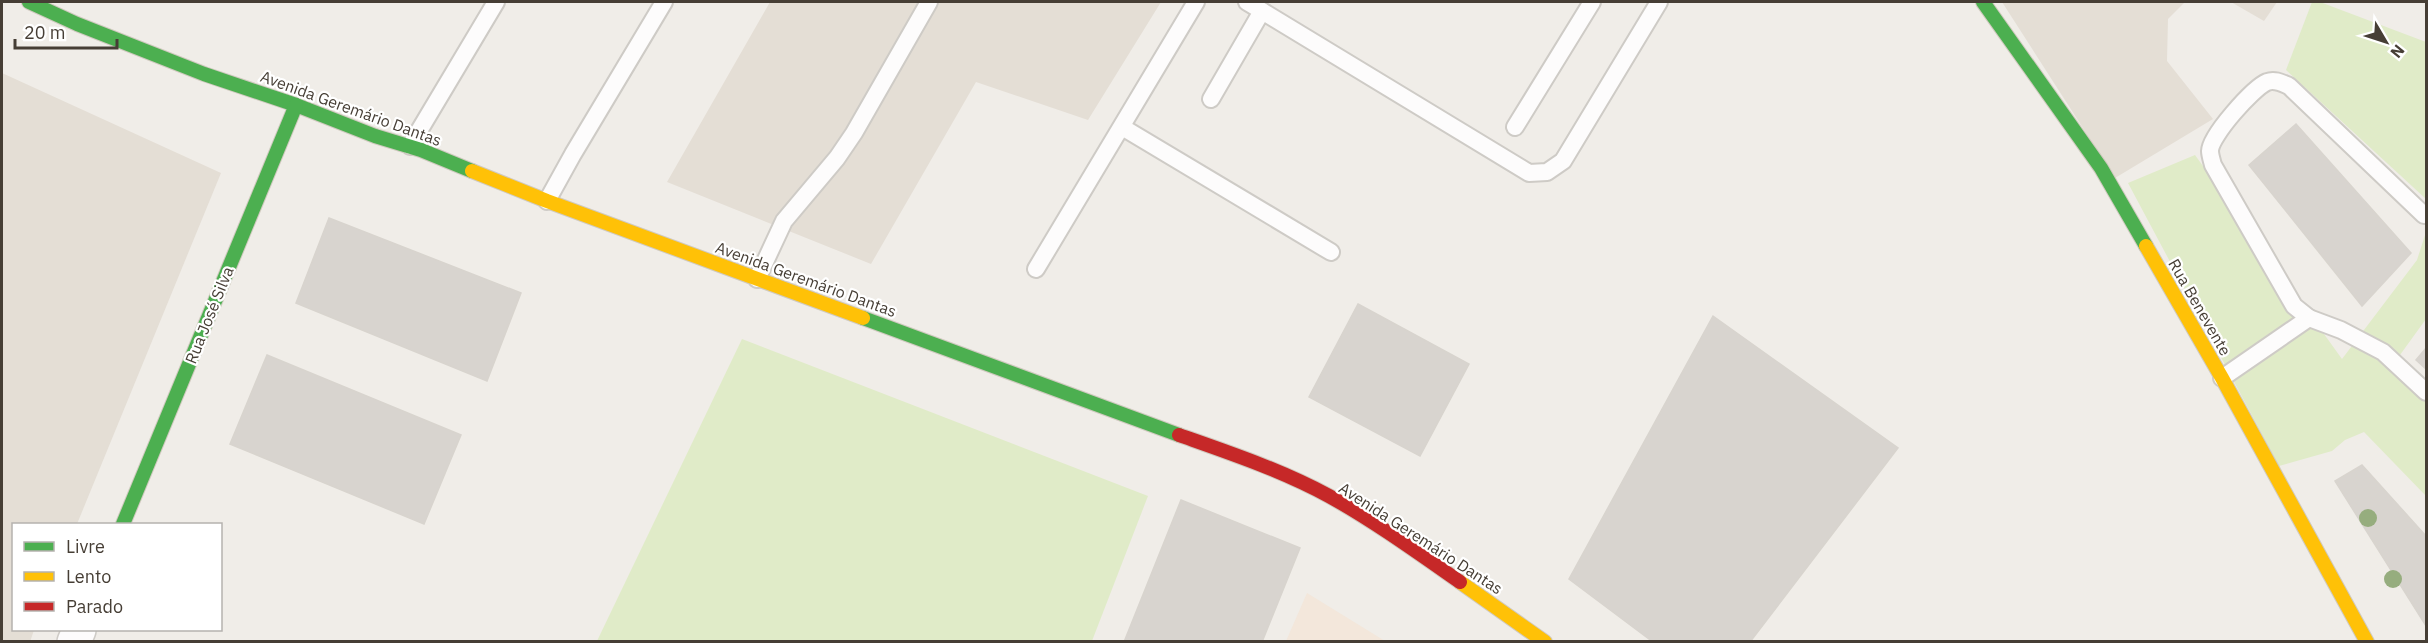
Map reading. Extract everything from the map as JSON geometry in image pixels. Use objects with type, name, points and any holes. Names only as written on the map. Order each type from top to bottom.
[{"type":"main road","name":"Avenida Geremário Dantas","points":[[29,2],[77,24],[204,74],[296,105],[375,136],[410,146],[547,201],[1274,471],[1328,496],[1395,537],[1545,642]]},
{"type":"main road","name":"Rua Benevente","points":[[1983,2],[2101,168],[2222,378],[2367,642]]},
{"type":"main road","name":"Rua José Silva","points":[[124,523],[296,105]]},
{"type":"lane","points":[[410,146],[496,2]]},
{"type":"lane","points":[[547,201],[664,2]]},
{"type":"lane","points":[[757,279],[784,221],[837,158],[854,133],[929,2]]},
{"type":"lane","points":[[1036,269],[1196,2]]},
{"type":"lane","points":[[1247,2],[1529,173],[1547,172],[1563,161],[1659,2]]},
{"type":"lane","points":[[1515,127],[1592,2]]},
{"type":"lane","points":[[1211,99],[1262,11]]},
{"type":"lane","points":[[2424,215],[2289,86],[2280,81],[2267,82],[2255,90],[2215,136],[2210,151],[2212,165],[2294,306],[2309,318],[2342,330],[2383,352],[2427,392]]},
{"type":"lane","points":[[1122,127],[1331,252]]},
{"type":"lane","points":[[2222,378],[2309,318]]},
{"type":"shaded area","points":[[770,2],[1161,2],[1088,120],[976,82],[871,264],[667,182]]},
{"type":"shaded area","points":[[2002,2],[2185,2],[2168,19],[2167,61],[2213,119],[2115,178]]},
{"type":"shaded area","points":[[2231,2],[2277,2],[2264,21]]},
{"type":"shaded area","points":[[2,73],[221,173],[77,523],[12,523],[12,631],[34,631],[30,642],[2,641]]},
{"type":"shaded area","points":[[1307,593],[1385,641],[1286,641]]},
{"type":"green space","points":[[2312,2],[2320,2],[2426,42],[2426,199],[2286,70]]},
{"type":"green space","points":[[2195,155],[2342,359],[2417,260],[2426,232],[2426,319],[2392,366],[2426,400],[2426,496],[2364,432],[2345,440],[2332,451],[2279,466],[2128,183]]},
{"type":"green space","points":[[742,339],[1148,496],[1092,641],[597,641]]},
{"type":"building","points":[[2296,124],[2411,253],[2362,306],[2249,165]]},
{"type":"building","points":[[329,218],[521,293],[487,381],[296,303]]},
{"type":"building","points":[[1358,304],[1469,364],[1420,456],[1309,397]]},
{"type":"building","points":[[1713,316],[1898,448],[1750,642],[1653,642],[1569,579]]},
{"type":"building","points":[[2426,348],[2426,369],[2416,360]]},
{"type":"building","points":[[267,355],[461,435],[424,524],[230,444]]},
{"type":"building","points":[[2362,465],[2426,536],[2426,626],[2335,481]]},
{"type":"building","points":[[1181,500],[1300,548],[1262,642],[1124,642]]},
{"type":"traffic: fast","points":[[29,2],[77,24],[204,74],[296,105],[375,136],[421,150],[472,171]]},
{"type":"traffic: fast","points":[[1983,2],[2101,168],[2146,246]]},
{"type":"traffic: fast","points":[[123,523],[296,105]]},
{"type":"traffic: fast","points":[[863,318],[1179,435]]},
{"type":"traffic: slow","points":[[472,171],[863,318]]},
{"type":"traffic: slow","points":[[2146,246],[2222,378],[2367,642]]},
{"type":"traffic: slow","points":[[1460,582],[1545,642]]},
{"type":"traffic: jam","points":[[1179,435],[1274,470],[1329,496],[1379,526],[1460,582]]}]
